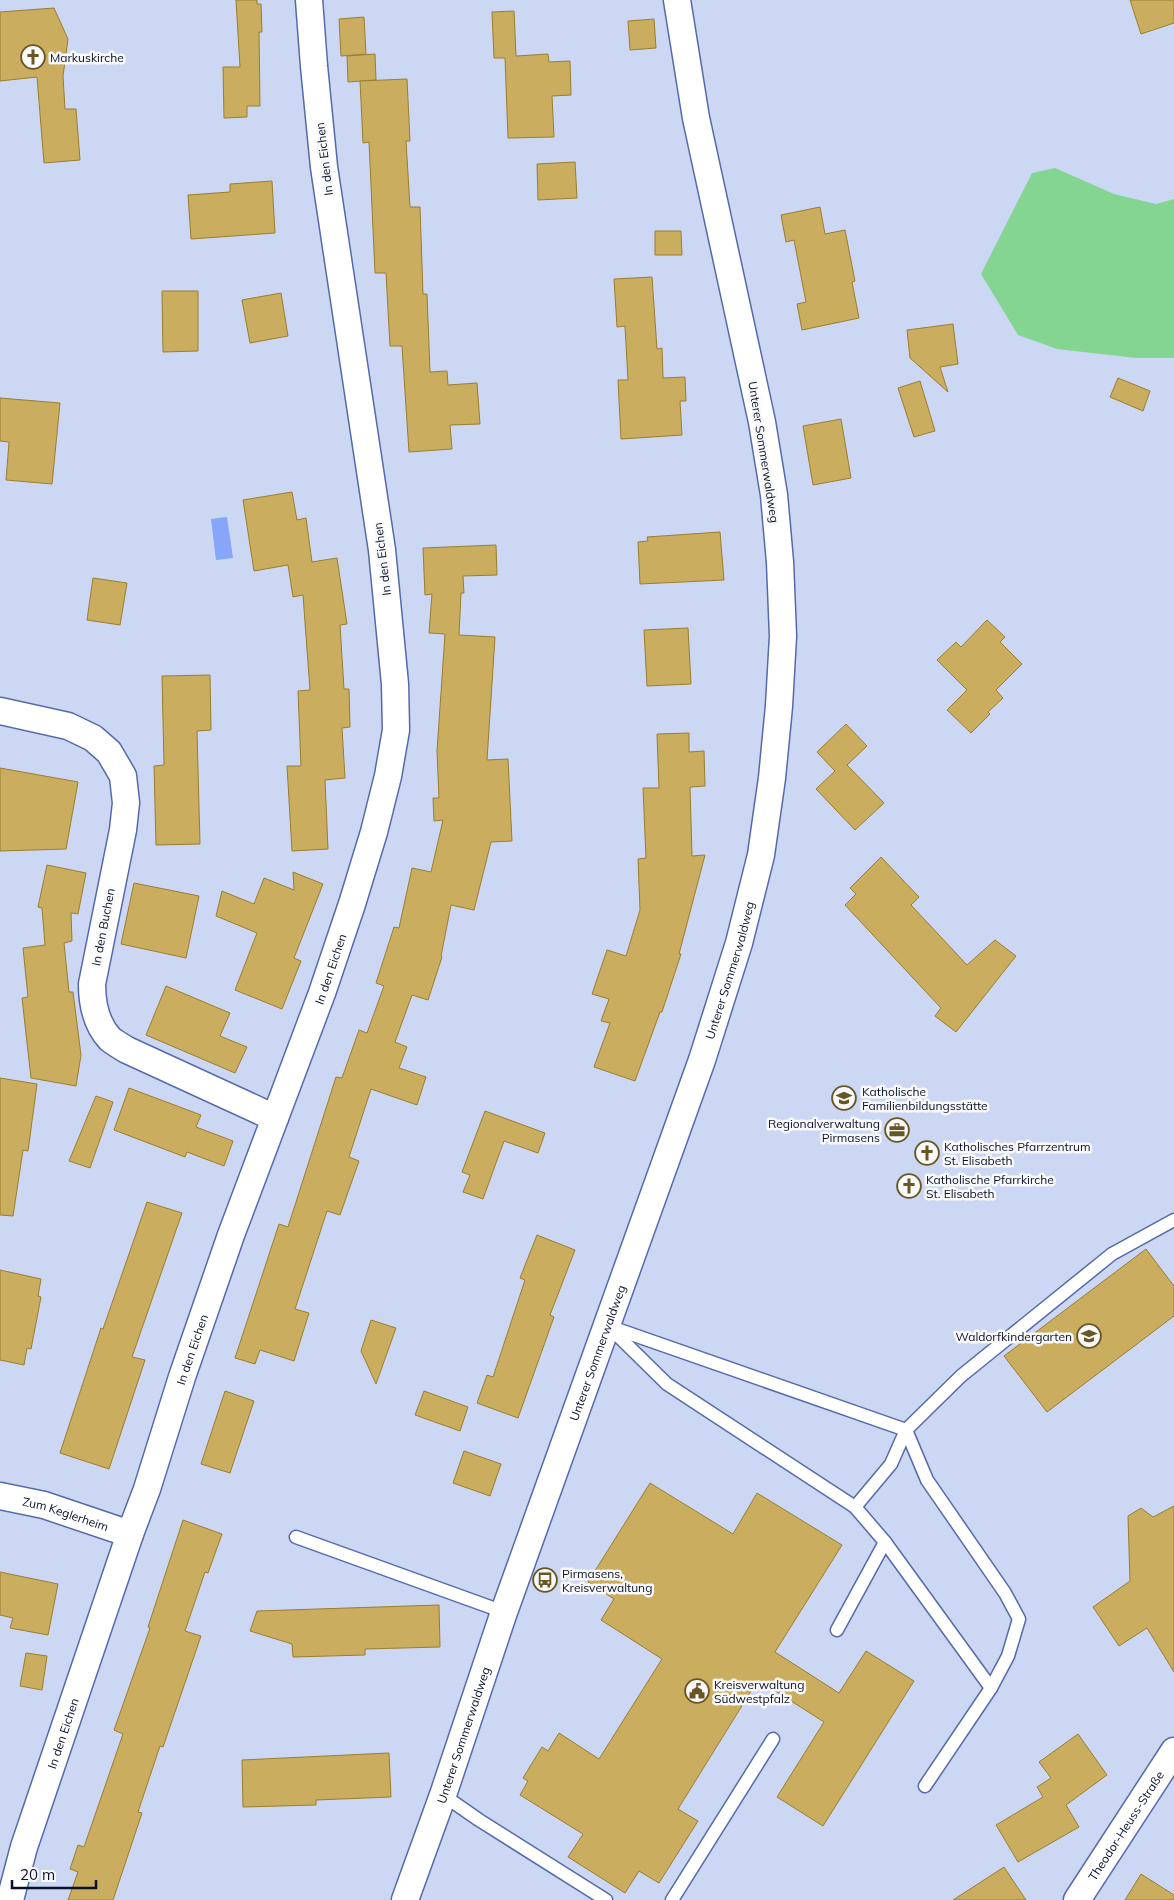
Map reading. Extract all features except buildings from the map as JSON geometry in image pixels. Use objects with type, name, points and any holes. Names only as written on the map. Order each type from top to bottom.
[{"type":"street","name":"In den Eichen","points":[[10,1900],[24,1848],[147,1488],[230,1234],[322,993],[352,904],[374,832],[388,776],[396,730],[395,684],[382,550],[324,167],[309,0]]},
{"type":"street","name":"Unterer Sommerwaldweg","points":[[405,1900],[443,1795],[504,1612],[702,1060],[739,943],[760,855],[772,778],[780,696],[783,627],[774,495],[762,422],[696,118],[677,0]]},
{"type":"street","name":"In den Buchen","points":[[0,711],[68,726],[93,738],[109,752],[123,776],[126,803],[123,830],[92,984],[92,999],[101,1025],[111,1039],[127,1050],[275,1118]]},
{"type":"street","name":"Zum Keglerheim","points":[[0,1496],[44,1505],[130,1534]]},
{"type":"street","name":"Theodor-Heuss-Straße","points":[[1077,1900],[1174,1751]]},
{"type":"lane","points":[[855,1507],[891,1464],[906,1430],[961,1376],[1112,1254],[1174,1220]]},
{"type":"lane","points":[[607,1325],[906,1430],[926,1480],[1005,1593],[1019,1619],[1008,1656],[991,1688],[925,1786]]},
{"type":"lane","points":[[607,1325],[667,1384],[855,1507],[885,1542],[991,1688]]},
{"type":"lane","points":[[296,1537],[504,1612]]},
{"type":"lane","points":[[837,1630],[885,1542]]},
{"type":"lane","points":[[672,1900],[772,1739]]},
{"type":"lane","points":[[443,1795],[478,1820],[606,1900]]},
{"type":"green space","points":[[1055,168],[1114,194],[1156,204],[1174,199],[1174,358],[1136,358],[1057,349],[1018,335],[981,274],[1032,173]]},
{"type":"water","points":[[227,517],[233,558],[216,560],[211,519]]},
{"type":"place","name":"Markuskirche","points":[[33,57]]},
{"type":"place","name":"Katholische Familienbildungsstätte","points":[[844,1098]]},
{"type":"place","name":"Regionalverwaltung Pirmasens","points":[[897,1130]]},
{"type":"place","name":"Katholisches Pfarrzentrum St. Elisabeth","points":[[927,1153]]},
{"type":"place","name":"Katholische Pfarrkirche St. Elisabeth","points":[[909,1186]]},
{"type":"place","name":"Waldorfkindergarten","points":[[1089,1336]]},
{"type":"place","name":"Pirmasens, Kreisverwaltung","points":[[545,1580]]},
{"type":"place","name":"Kreisverwaltung Südwestpfalz","points":[[697,1691]]}]
